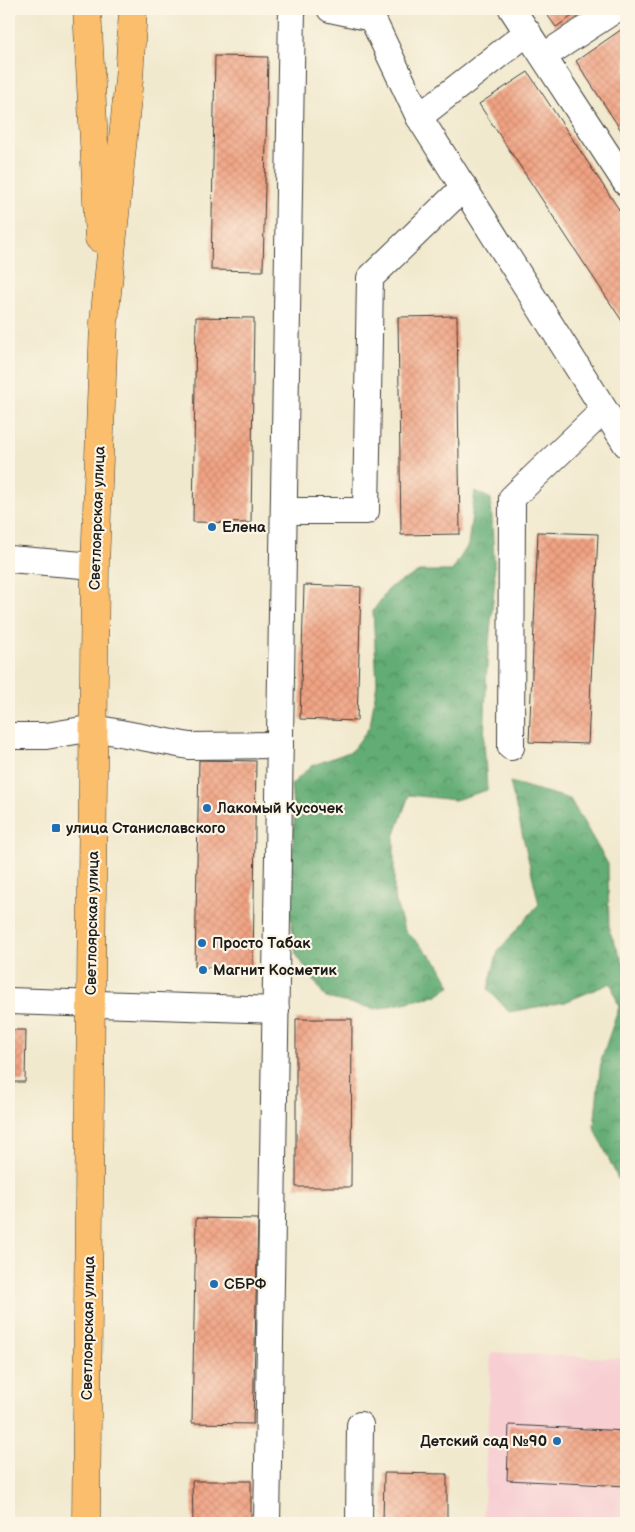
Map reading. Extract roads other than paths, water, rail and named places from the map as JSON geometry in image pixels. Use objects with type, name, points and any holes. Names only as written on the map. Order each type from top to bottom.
[{"type":"main road","points":[[87,9],[104,322]]},
{"type":"main road","points":[[104,322],[131,66],[133,9]]},
{"type":"main road","name":"Светлоярская улица","points":[[86,1523],[95,566],[104,322]]},
{"type":"street","points":[[267,1523],[292,9]]},
{"type":"street","points":[[330,9],[373,14],[419,117],[626,444]]},
{"type":"street","points":[[512,9],[626,183]]},
{"type":"street","points":[[544,56],[616,9]]},
{"type":"street","points":[[419,117],[528,32]]},
{"type":"street","points":[[284,511],[366,511],[370,278],[464,187]]},
{"type":"street","points":[[511,747],[512,498],[604,410]]},
{"type":"street","points":[[9,559],[95,566]]},
{"type":"street","points":[[9,736],[46,736],[94,728],[189,746],[280,745]]},
{"type":"street","points":[[9,1001],[276,1010]]},
{"type":"street","points":[[359,1523],[360,1425]]},
{"type":"place","name":"Елена","points":[[212,527]]},
{"type":"place","name":"Лакомый Кусочек","points":[[207,808]]},
{"type":"place","name":"улица Станиславского","points":[[56,828]]},
{"type":"place","name":"Просто Табак","points":[[202,943]]},
{"type":"place","name":"Магнит Косметик","points":[[203,970]]},
{"type":"place","name":"СБРФ","points":[[214,1284]]},
{"type":"place","name":"Детский сад №90","points":[[557,1441]]}]
